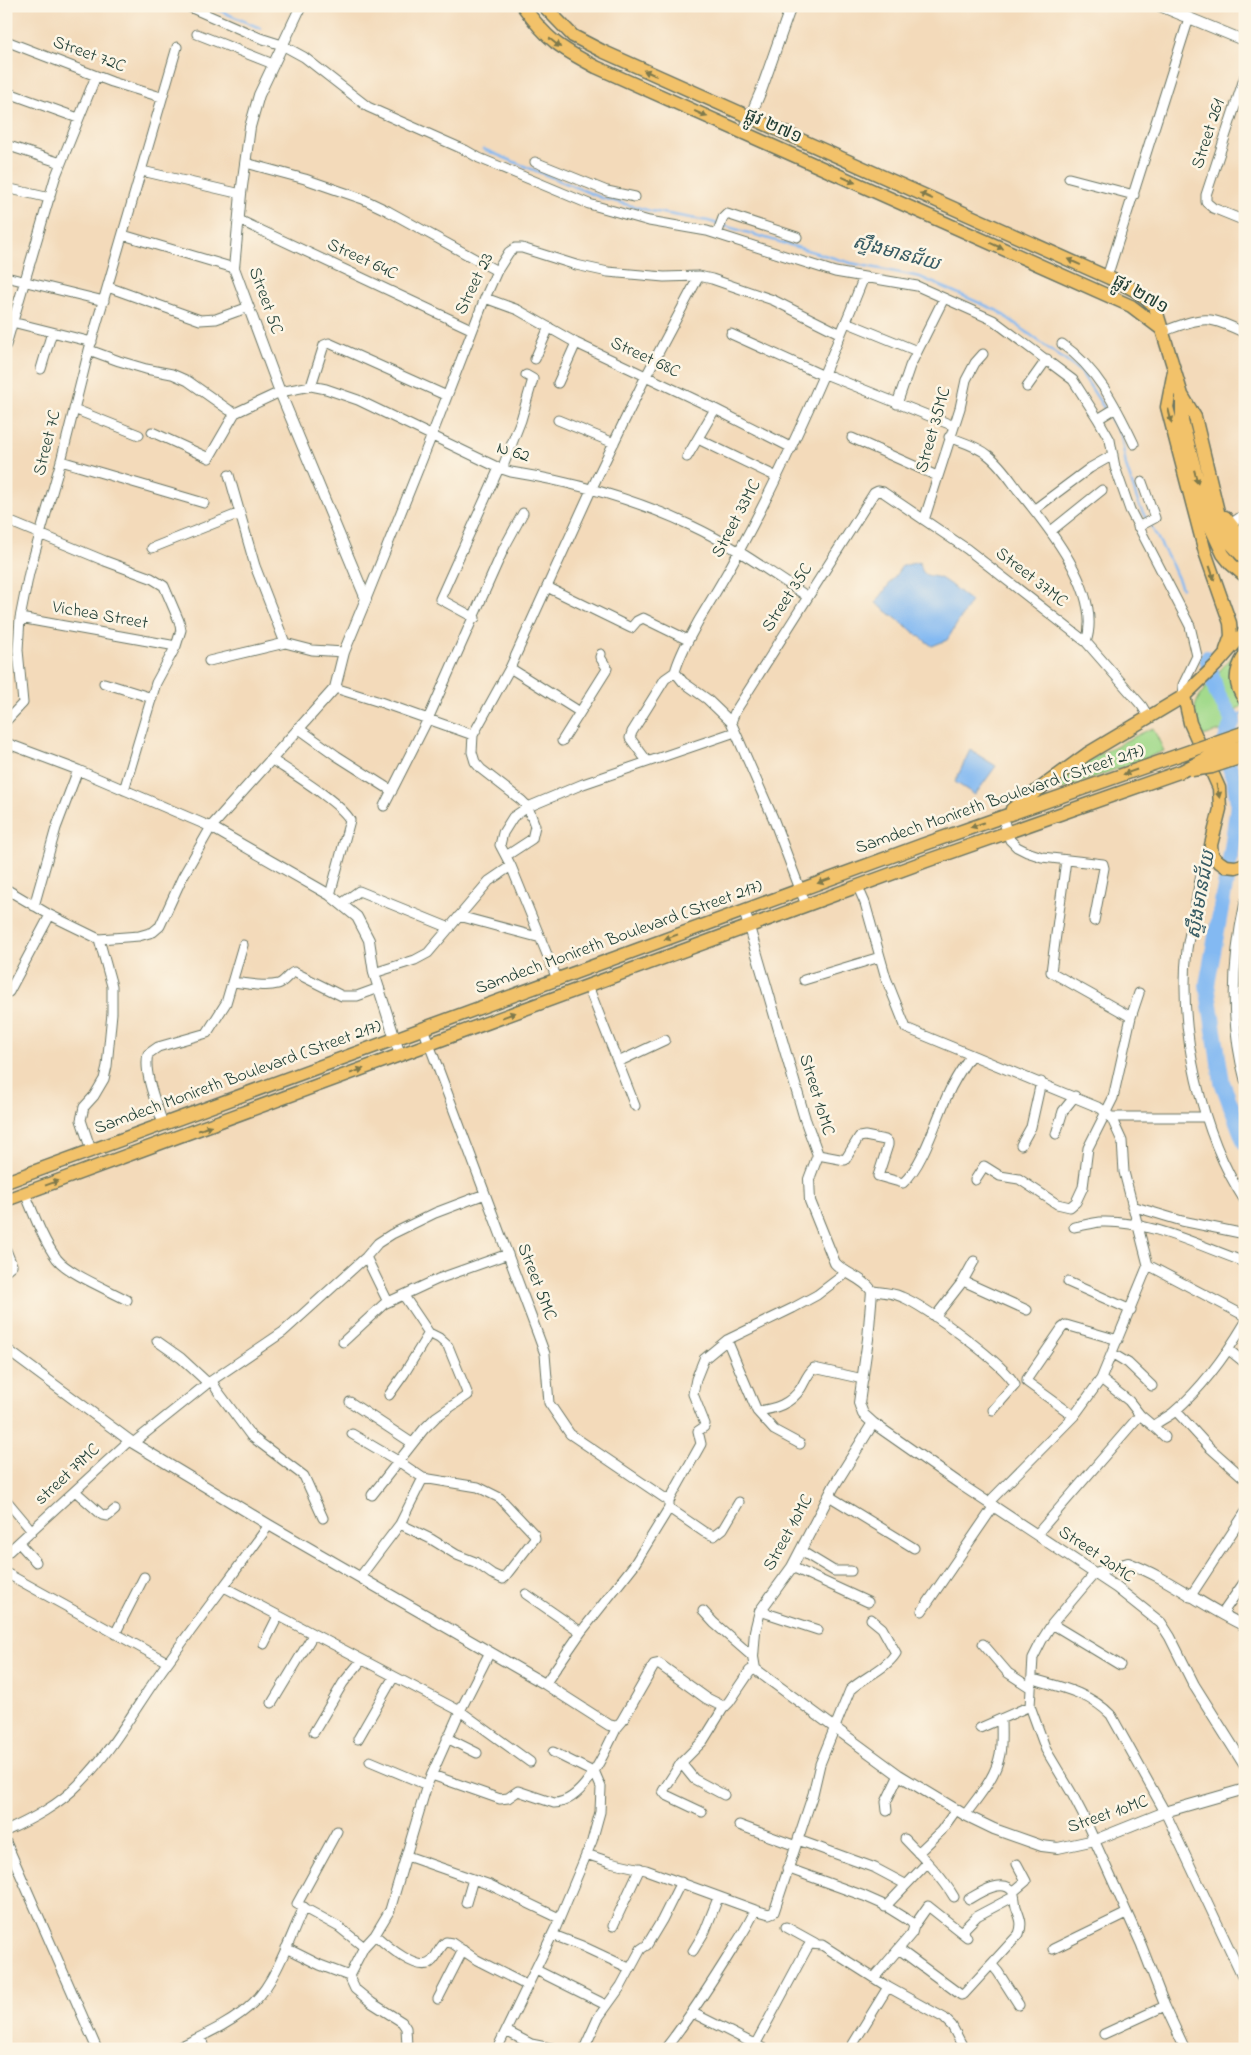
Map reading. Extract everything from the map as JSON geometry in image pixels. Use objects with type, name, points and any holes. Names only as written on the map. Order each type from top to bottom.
[{"type":"main road","name":"ផ្លូវ ២៧១","points":[[523,6],[549,38],[564,50],[596,67],[1131,306],[1164,331]]},
{"type":"main road","name":"ផ្លូវ ២៧១","points":[[544,6],[573,36],[602,51],[1138,291],[1155,307],[1164,331]]},
{"type":"main road","points":[[1164,331],[1182,395],[1195,418],[1226,534],[1232,545],[1245,559]]},
{"type":"main road","points":[[1174,368],[1168,407],[1205,552],[1230,623],[1231,636],[1221,659]]},
{"type":"main road","points":[[1182,395],[1182,421],[1201,496],[1216,541],[1231,564],[1245,576]]},
{"type":"main road","points":[[1216,502],[1229,525],[1245,543]]},
{"type":"main road","points":[[1002,816],[1087,754],[1184,696],[1195,687],[1245,632]]},
{"type":"main road","points":[[1245,655],[1237,670],[1236,677],[1239,691],[1245,700]]},
{"type":"main road","points":[[1184,696],[1190,723],[1218,788],[1220,809],[1211,845],[1212,854],[1225,866],[1236,868],[1244,866]]},
{"type":"main road","name":"Samdech Monireth Boulevard (Street 217)","points":[[6,1182],[1002,816],[1245,732]]},
{"type":"main road","points":[[1182,771],[1209,757],[1245,745]]},
{"type":"main road","name":"Samdech Monireth Boulevard (Street 217)","points":[[6,1200],[1007,832],[1182,771],[1212,767],[1245,756]]},
{"type":"street","points":[[187,6],[260,38],[282,44],[304,57],[368,107],[466,150],[479,158],[588,204],[635,197]]},
{"type":"street","name":"Street 5C","points":[[301,6],[260,94],[250,127],[234,268],[280,392],[366,599]]},
{"type":"street","points":[[743,133],[761,91],[791,6]]},
{"type":"street","points":[[1160,6],[1186,13],[1245,39]]},
{"type":"street","points":[[1107,277],[1134,195],[1186,13]]},
{"type":"street","points":[[197,34],[273,64]]},
{"type":"street","name":"Street 72C","points":[[6,41],[96,76],[161,97]]},
{"type":"street","name":"Street 7C","points":[[6,721],[22,703],[18,673],[20,618],[29,573],[61,461],[90,346],[177,47]]},
{"type":"street","points":[[6,345],[24,280],[61,163],[96,76]]},
{"type":"street","name":"Street 261","points":[[1245,76],[1206,195],[1206,202],[1213,208],[1245,221]]},
{"type":"street","points":[[6,92],[78,118]]},
{"type":"street","points":[[6,145],[61,163]]},
{"type":"street","points":[[535,162],[648,220],[718,231],[835,272],[917,286],[993,320],[1074,380],[1100,418],[1110,440],[1112,455],[1124,492],[1190,626],[1197,650],[1196,662],[1182,685],[1184,696]]},
{"type":"street","points":[[246,163],[305,179],[363,199],[497,271]]},
{"type":"street","points":[[142,171],[241,194]]},
{"type":"street","points":[[1069,178],[1134,195]]},
{"type":"street","points":[[6,188],[50,198]]},
{"type":"street","points":[[718,231],[725,215],[730,214],[797,237]]},
{"type":"street","name":"Street 64C","points":[[239,220],[471,329]]},
{"type":"street","points":[[123,236],[234,268]]},
{"type":"street","name":"Street 23","points":[[366,599],[432,435],[471,329],[497,271],[515,248],[522,248],[576,265],[608,272],[664,277],[699,276],[772,300],[841,334]]},
{"type":"street","points":[[506,856],[532,839],[536,826],[528,807],[475,762],[472,752],[473,735],[510,668],[592,488],[646,376],[699,276]]},
{"type":"street","points":[[6,277],[104,301]]},
{"type":"street","name":"Street 33MC","points":[[647,761],[630,738],[666,679],[675,672],[678,658],[739,551],[792,448],[864,277]]},
{"type":"street","points":[[108,287],[200,320],[216,319],[249,307]]},
{"type":"street","name":"Street 68C","points":[[485,298],[518,310],[576,343],[792,448]]},
{"type":"street","points":[[897,404],[917,351],[944,298]]},
{"type":"street","points":[[1164,331],[1201,318],[1220,320],[1245,332]]},
{"type":"street","points":[[12,322],[52,332],[90,346],[119,361],[172,374],[188,381],[235,413],[209,458],[152,432]]},
{"type":"street","points":[[846,322],[917,351]]},
{"type":"street","points":[[535,359],[549,327]]},
{"type":"street","points":[[41,369],[52,332]]},
{"type":"street","points":[[731,334],[824,375],[954,426]]},
{"type":"street","points":[[311,386],[326,343],[447,396]]},
{"type":"street","points":[[558,383],[576,343]]},
{"type":"street","points":[[1062,344],[1079,356],[1090,368],[1134,444]]},
{"type":"street","name":"Street 35MC","points":[[924,520],[949,437],[960,408],[966,380],[983,354]]},
{"type":"street","points":[[1027,387],[1046,359]]},
{"type":"street","points":[[475,618],[440,600],[522,420],[533,379],[526,375]]},
{"type":"street","name":"N 62","points":[[235,413],[280,392],[311,386],[326,389],[358,400],[500,469],[592,488],[640,504],[692,526],[739,551],[808,597]]},
{"type":"street","points":[[74,409],[139,435]]},
{"type":"street","points":[[687,457],[715,409]]},
{"type":"street","points":[[1100,418],[1114,409]]},
{"type":"street","points":[[558,420],[614,444]]},
{"type":"street","points":[[949,437],[988,454],[1035,509],[1051,532],[1076,575],[1088,609],[1089,632],[1086,642]]},
{"type":"street","points":[[852,438],[938,476]]},
{"type":"street","points":[[698,439],[777,477]]},
{"type":"street","points":[[1035,509],[1090,468],[1112,455]]},
{"type":"street","points":[[61,461],[204,503]]},
{"type":"street","points":[[229,475],[255,566],[284,643]]},
{"type":"street","points":[[1140,526],[1155,518],[1142,482]]},
{"type":"street","points":[[1051,532],[1102,490]]},
{"type":"street","name":"Street 37MC","points":[[874,494],[878,491],[883,492],[967,549],[1086,642],[1142,706],[1148,716]]},
{"type":"street","name":"Street 35C","points":[[731,722],[735,712],[874,494]]},
{"type":"street","points":[[152,548],[240,513]]},
{"type":"street","points":[[384,806],[428,719],[475,618],[504,548],[523,513]]},
{"type":"street","points":[[1229,525],[1245,514]]},
{"type":"street","points":[[6,520],[151,578],[164,586],[181,630],[176,646],[162,671],[152,698],[124,790]]},
{"type":"street","points":[[547,587],[631,628],[637,621],[643,618],[688,640]]},
{"type":"street","points":[[6,889],[50,915],[99,939],[139,936],[157,929],[212,827],[270,759],[335,688],[344,652],[366,599]]},
{"type":"street","name":"Vichea Street","points":[[20,618],[176,646]]},
{"type":"street","points":[[209,661],[284,643],[312,650],[344,652]]},
{"type":"street","points":[[562,741],[606,671],[607,668],[600,657],[601,654]]},
{"type":"street","points":[[510,668],[580,712]]},
{"type":"street","points":[[675,672],[731,722],[773,818],[806,905]]},
{"type":"street","points":[[104,683],[152,698]]},
{"type":"street","points":[[335,688],[473,735]]},
{"type":"street","points":[[298,728],[337,756],[392,791]]},
{"type":"street","points":[[557,979],[511,866],[500,845],[503,832],[513,817],[528,807],[583,784],[735,732]]},
{"type":"street","points":[[6,743],[78,770],[212,827],[330,895],[342,904],[357,916],[369,940],[374,973],[400,1055]]},
{"type":"street","points":[[270,759],[343,811],[350,820],[351,824],[330,895]]},
{"type":"street","points":[[34,906],[56,828],[78,770]]},
{"type":"street","points":[[1002,816],[1010,840],[1017,847],[1027,852],[1042,857],[1103,864],[1104,868],[1094,921]]},
{"type":"street","points":[[1212,854],[1205,860],[1188,948],[1186,1013],[1192,1058],[1204,1117],[1245,1201]]},
{"type":"street","points":[[1066,860],[1051,972],[1131,1017]]},
{"type":"street","points":[[374,973],[415,960],[428,953],[489,881],[511,866]]},
{"type":"street","points":[[858,887],[865,903],[893,997],[906,1028],[1075,1096],[1100,1108],[1108,1115],[1122,1141],[1124,1172],[1148,1265],[1102,1379],[1074,1416],[992,1504],[922,1611]]},
{"type":"street","points":[[342,904],[356,891],[363,892],[450,928]]},
{"type":"street","points":[[1245,902],[1238,933],[1234,1009],[1238,1046],[1245,1080]]},
{"type":"street","name":"Street 10MC","points":[[744,910],[805,1119],[818,1154],[809,1179],[810,1201],[835,1263],[840,1269],[863,1280],[872,1291]]},
{"type":"street","points":[[9,992],[50,915]]},
{"type":"street","points":[[460,916],[541,938]]},
{"type":"street","points":[[91,1150],[81,1120],[84,1107],[94,1096],[104,1079],[112,1013],[112,986],[99,939]]},
{"type":"street","points":[[162,1124],[146,1061],[148,1054],[158,1047],[207,1034],[226,1003],[243,945]]},
{"type":"street","points":[[804,980],[880,957]]},
{"type":"street","points":[[232,982],[279,984],[294,972],[342,996],[357,996],[379,988]]},
{"type":"street","points":[[588,986],[635,1106]]},
{"type":"street","points":[[975,1180],[984,1166],[1000,1176],[1019,1179],[1057,1204],[1070,1207],[1076,1202],[1083,1188],[1088,1148],[1108,1115],[1131,1017],[1140,992]]},
{"type":"street","name":"Street 5MC","points":[[423,1028],[545,1354],[549,1403],[570,1434],[669,1504],[704,1532],[714,1536],[723,1529],[739,1502]]},
{"type":"street","points":[[618,1062],[665,1040]]},
{"type":"street","points":[[818,1154],[845,1160],[859,1137],[865,1136],[885,1140],[888,1142],[888,1145],[878,1176],[903,1183],[917,1164],[948,1095],[971,1055]]},
{"type":"street","points":[[1021,1145],[1031,1126],[1041,1082]]},
{"type":"street","points":[[1056,1134],[1063,1111],[1075,1096]]},
{"type":"street","points":[[1108,1115],[1204,1117]]},
{"type":"street","points":[[25,1193],[37,1222],[58,1260],[73,1271],[126,1300]]},
{"type":"street","name":"street 79MC","points":[[6,1554],[131,1442],[210,1382],[283,1332],[366,1257],[378,1243],[435,1213],[485,1194]]},
{"type":"street","points":[[1132,1206],[1182,1220],[1245,1234]]},
{"type":"street","points":[[1074,1227],[1102,1222],[1137,1226],[1166,1232],[1245,1262]]},
{"type":"street","points":[[6,1250],[12,1265],[6,1270]]},
{"type":"street","points":[[343,1342],[373,1312],[388,1302],[438,1279],[508,1254]]},
{"type":"street","points":[[366,1257],[388,1302]]},
{"type":"street","points":[[935,1317],[963,1281],[974,1261]]},
{"type":"street","points":[[1148,1265],[1245,1316]]},
{"type":"street","points":[[544,1684],[634,1566],[701,1444],[698,1431],[705,1426],[694,1394],[696,1379],[704,1359],[727,1340],[809,1299],[847,1272]]},
{"type":"street","points":[[963,1281],[1027,1310]]},
{"type":"street","points":[[1068,1282],[1131,1310]]},
{"type":"street","points":[[873,1423],[863,1414],[859,1403],[872,1291],[901,1296],[914,1302],[974,1344],[1008,1374],[1016,1385],[1021,1387],[1027,1382],[1062,1328],[1066,1325],[1118,1340]]},
{"type":"street","points":[[372,1495],[412,1443],[436,1417],[468,1395],[448,1346],[429,1332],[404,1296]]},
{"type":"street","points":[[1153,1426],[1176,1411],[1207,1379],[1229,1350],[1245,1322]]},
{"type":"street","points":[[389,1395],[429,1332]]},
{"type":"street","points":[[727,1340],[757,1411],[774,1430],[800,1444]]},
{"type":"street","points":[[157,1342],[210,1382],[251,1436],[304,1476],[323,1518]]},
{"type":"street","points":[[1229,1350],[1245,1363]]},
{"type":"street","points":[[8,1354],[131,1442],[269,1525],[490,1652],[609,1725],[617,1727]]},
{"type":"street","points":[[1113,1354],[1128,1363],[1152,1386]]},
{"type":"street","points":[[757,1411],[768,1410],[789,1402],[796,1396],[814,1368],[863,1379]]},
{"type":"street","points":[[1102,1379],[1129,1401],[1140,1415],[1165,1437]]},
{"type":"street","points":[[1027,1382],[1074,1416]]},
{"type":"street","points":[[993,1410],[1016,1385]]},
{"type":"street","points":[[350,1402],[412,1443]]},
{"type":"street","points":[[1176,1411],[1209,1447],[1245,1479]]},
{"type":"street","points":[[1037,1534],[1140,1415]]},
{"type":"street","name":"Street 10MC","points":[[873,1423],[829,1496],[801,1552],[760,1612],[755,1631],[753,1657],[755,1669],[899,1775],[961,1813],[994,1829],[1042,1846],[1058,1848],[1095,1840],[1165,1812],[1245,1789]]},
{"type":"street","name":"Street 20MC","points":[[873,1423],[1096,1573],[1142,1607],[1160,1623],[1170,1637],[1194,1685],[1245,1766]]},
{"type":"street","points":[[352,1434],[423,1478],[478,1487],[500,1498],[534,1534],[535,1538],[503,1580],[475,1562],[456,1555],[431,1539],[400,1524]]},
{"type":"street","points":[[360,1578],[400,1524],[423,1478]]},
{"type":"street","points":[[75,1491],[102,1516],[108,1516],[115,1510]]},
{"type":"street","points":[[829,1496],[914,1548]]},
{"type":"street","points":[[6,1500],[32,1531]]},
{"type":"street","points":[[1190,1597],[1245,1513]]},
{"type":"street","points":[[6,1831],[32,1819],[78,1785],[94,1768],[167,1662],[269,1525]]},
{"type":"street","points":[[19,1543],[36,1562]]},
{"type":"street","points":[[801,1552],[834,1571],[851,1571]]},
{"type":"street","points":[[1185,2049],[1095,1840],[1071,1792],[1046,1750],[1030,1706],[1033,1658],[1052,1624],[1096,1573],[1128,1563],[1156,1575],[1190,1597],[1245,1626]]},
{"type":"street","points":[[792,1567],[868,1602]]},
{"type":"street","points":[[6,1573],[167,1662]]},
{"type":"street","points":[[115,1634],[144,1576]]},
{"type":"street","points":[[1222,1614],[1245,1581]]},
{"type":"street","points":[[224,1587],[393,1678],[460,1711],[530,1762]]},
{"type":"street","points":[[526,1594],[582,1632]]},
{"type":"street","points":[[703,1611],[753,1657]]},
{"type":"street","points":[[760,1612],[818,1630]]},
{"type":"street","points":[[264,1644],[278,1616]]},
{"type":"street","points":[[586,1854],[610,1862],[640,1868],[755,1910],[768,1914],[774,1912],[813,1794],[820,1764],[850,1690],[857,1683],[891,1660],[896,1653],[882,1628],[871,1620]]},
{"type":"street","points":[[1052,1624],[1120,1665]]},
{"type":"street","points":[[272,1703],[313,1635]]},
{"type":"street","points":[[983,1644],[1008,1673],[1032,1683],[1065,1688],[1090,1698],[1103,1706],[1111,1715],[1165,1812],[1245,1982]]},
{"type":"street","points":[[349,1976],[364,1946],[375,1935],[390,1910],[427,1785],[460,1711],[490,1652]]},
{"type":"street","points":[[314,1732],[340,1688],[361,1661]]},
{"type":"street","points":[[432,1774],[500,1799],[508,1798],[518,1791],[554,1803],[560,1803],[584,1786],[595,1773],[617,1727],[654,1665],[659,1664],[706,1698],[724,1707]]},
{"type":"street","points":[[702,1812],[666,1795],[663,1791],[681,1763],[702,1741],[750,1671],[755,1669]]},
{"type":"street","points":[[358,1739],[393,1678]]},
{"type":"street","points":[[980,1728],[1030,1706]]},
{"type":"street","points":[[918,1853],[961,1813],[987,1784],[1000,1754],[1001,1719]]},
{"type":"street","points":[[448,1738],[477,1753]]},
{"type":"street","points":[[497,2049],[553,1935],[586,1854],[600,1812],[601,1787],[595,1773],[553,1752]]},
{"type":"street","points":[[370,1761],[427,1785]]},
{"type":"street","points":[[681,1763],[694,1779],[724,1795]]},
{"type":"street","points":[[887,1811],[886,1802],[899,1775]]},
{"type":"street","points":[[739,1825],[875,1868],[905,1884]]},
{"type":"street","points":[[337,1831],[297,1904],[338,1927],[364,1946]]},
{"type":"street","points":[[905,1839],[931,1866],[954,1897]]},
{"type":"street","points":[[6,1842],[98,2049]]},
{"type":"street","points":[[407,1856],[490,1884],[559,1918]]},
{"type":"street","points":[[885,1907],[927,1863]]},
{"type":"street","points":[[874,1978],[900,1950],[928,1906],[964,1935],[977,1916],[1013,1894],[1026,1881],[1017,1864]]},
{"type":"street","points":[[614,1926],[640,1868]]},
{"type":"street","points":[[787,1868],[864,1896],[911,1922],[914,1926]]},
{"type":"street","points":[[466,1903],[473,1879]]},
{"type":"street","points":[[584,2049],[598,2018],[621,1986],[629,1968],[641,1949],[647,1945],[681,1882]]},
{"type":"street","points":[[900,1950],[962,1996],[1019,1934],[1022,1926],[1013,1894],[1001,1885],[983,1891],[969,1899]]},
{"type":"street","points":[[693,1951],[718,1898]]},
{"type":"street","points":[[175,2049],[200,2038],[254,2003],[267,1987],[304,1907]]},
{"type":"street","points":[[665,2049],[693,2013],[749,1924],[755,1910]]},
{"type":"street","points":[[1053,1949],[1127,1913]]},
{"type":"street","points":[[786,1927],[822,1945],[874,1978],[944,2018],[952,2026],[964,2049]]},
{"type":"street","points":[[375,1935],[387,1946],[412,1962],[423,1966],[433,1961],[442,1944],[446,1942],[528,1986]]},
{"type":"street","points":[[553,1935],[629,1968]]},
{"type":"street","points":[[755,2045],[806,1950],[810,1944],[815,1943]]},
{"type":"street","points":[[286,1948],[320,1965],[349,1976],[355,1989],[372,2003],[402,2022],[406,2028],[408,2046]]},
{"type":"street","points":[[438,1999],[463,1950]]},
{"type":"street","points":[[992,1965],[1019,2005]]},
{"type":"street","points":[[536,1970],[606,2005]]},
{"type":"street","points":[[850,2049],[888,1986]]},
{"type":"street","points":[[1104,2034],[1165,2006]]},
{"type":"street","points":[[693,2013],[764,2049]]},
{"type":"street","points":[[506,2031],[531,2044],[556,2049]]},
{"type":"street","points":[[200,2038],[206,2049]]},
{"type":"green space","points":[[1245,642],[1245,704],[1232,712],[1215,676]]},
{"type":"green space","points":[[1208,684],[1211,697],[1226,721],[1223,730],[1203,736],[1195,710],[1198,699]]},
{"type":"green space","points":[[1153,728],[1164,751],[1061,790],[1059,787],[1065,779],[1087,762]]},
{"type":"water","points":[[919,562],[925,574],[942,579],[971,601],[947,640],[932,646],[876,603],[902,566]]},
{"type":"water","points":[[970,750],[996,766],[975,795],[955,782]]},
{"type":"waterway","name":"ស្ទឹងមានជ័យ","points":[[209,6],[260,28]]},
{"type":"waterway","name":"ស្ទឹងមានជ័យ","points":[[483,149],[602,198],[651,211],[708,221],[851,263],[920,277],[998,311],[1081,372],[1106,411]]},
{"type":"waterway","name":"ស្ទឹងមានជ័យ","points":[[1109,416],[1121,435],[1126,466],[1139,505],[1147,520]]},
{"type":"waterway","name":"ស្ទឹងមានជ័យ","points":[[1150,524],[1182,588]]},
{"type":"waterway","name":"ស្ទឹងមានជ័យ","points":[[1207,658],[1217,694],[1233,720],[1223,748],[1234,779],[1238,803],[1232,848],[1207,985],[1222,1082],[1245,1143]]},
{"type":"waterway","points":[[1233,720],[1245,712]]}]
